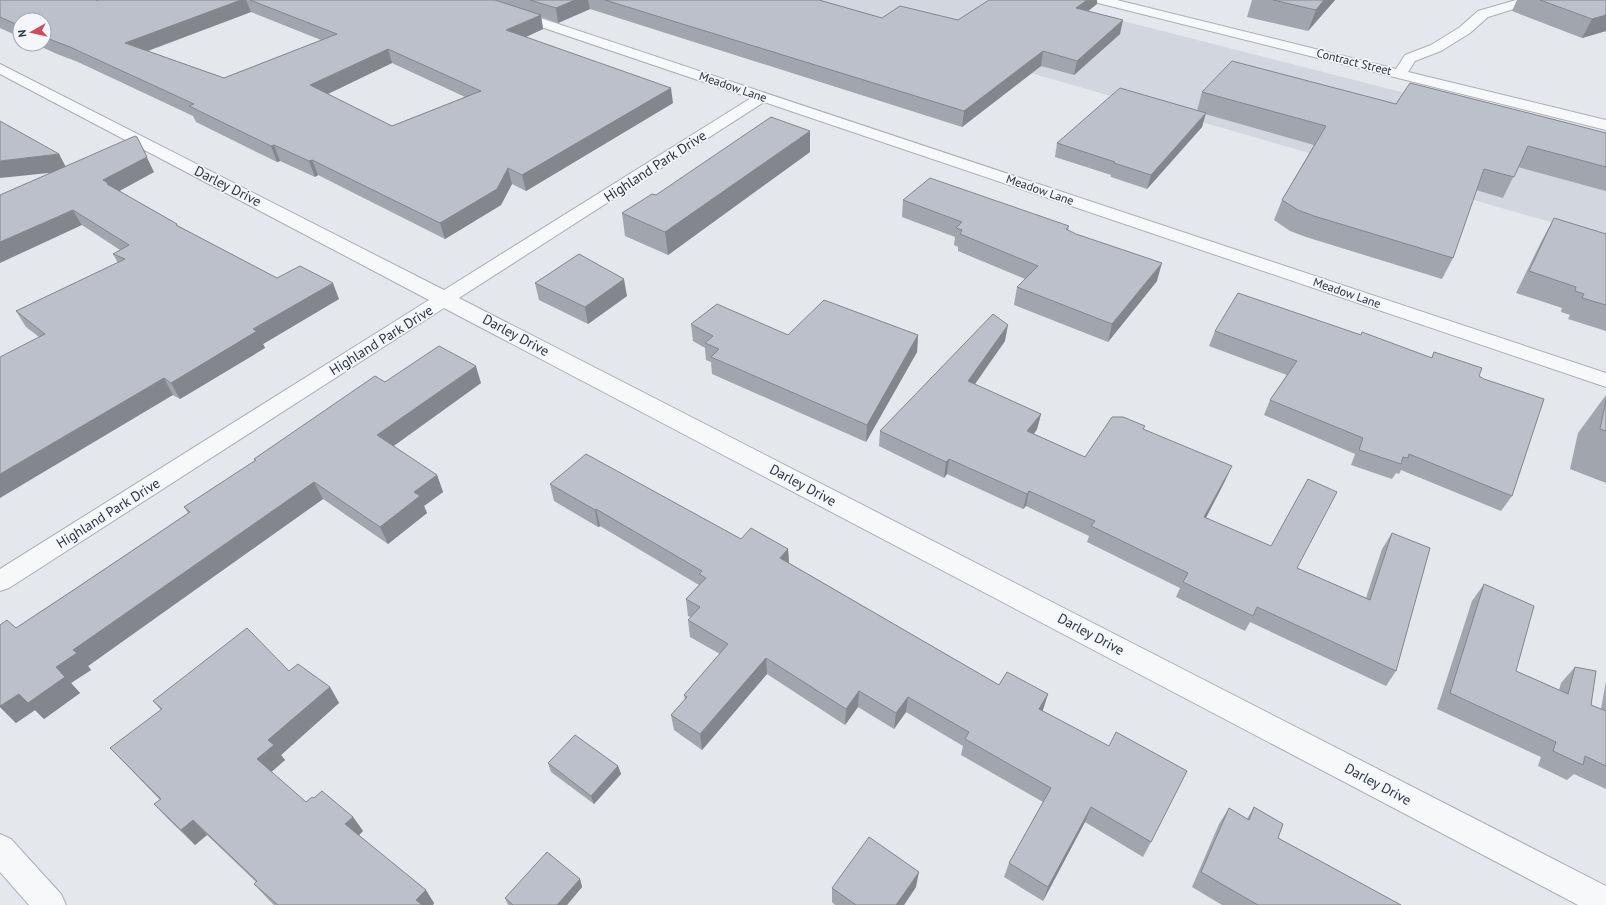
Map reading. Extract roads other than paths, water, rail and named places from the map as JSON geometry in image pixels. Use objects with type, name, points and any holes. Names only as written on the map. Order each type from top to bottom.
[{"type":"street","name":"Meadow Lane","points":[[474,0],[1606,380]]},
{"type":"street","name":"Contract Street","points":[[1102,0],[1606,125]]},
{"type":"street","points":[[1400,74],[1410,58],[1442,45],[1465,30],[1483,14],[1529,0]]},
{"type":"street","name":"Darley Drive","points":[[0,68],[1606,903]]},
{"type":"street","name":"Highland Park Drive","points":[[0,581],[762,97]]},
{"type":"street","points":[[0,849],[50,905]]}]
